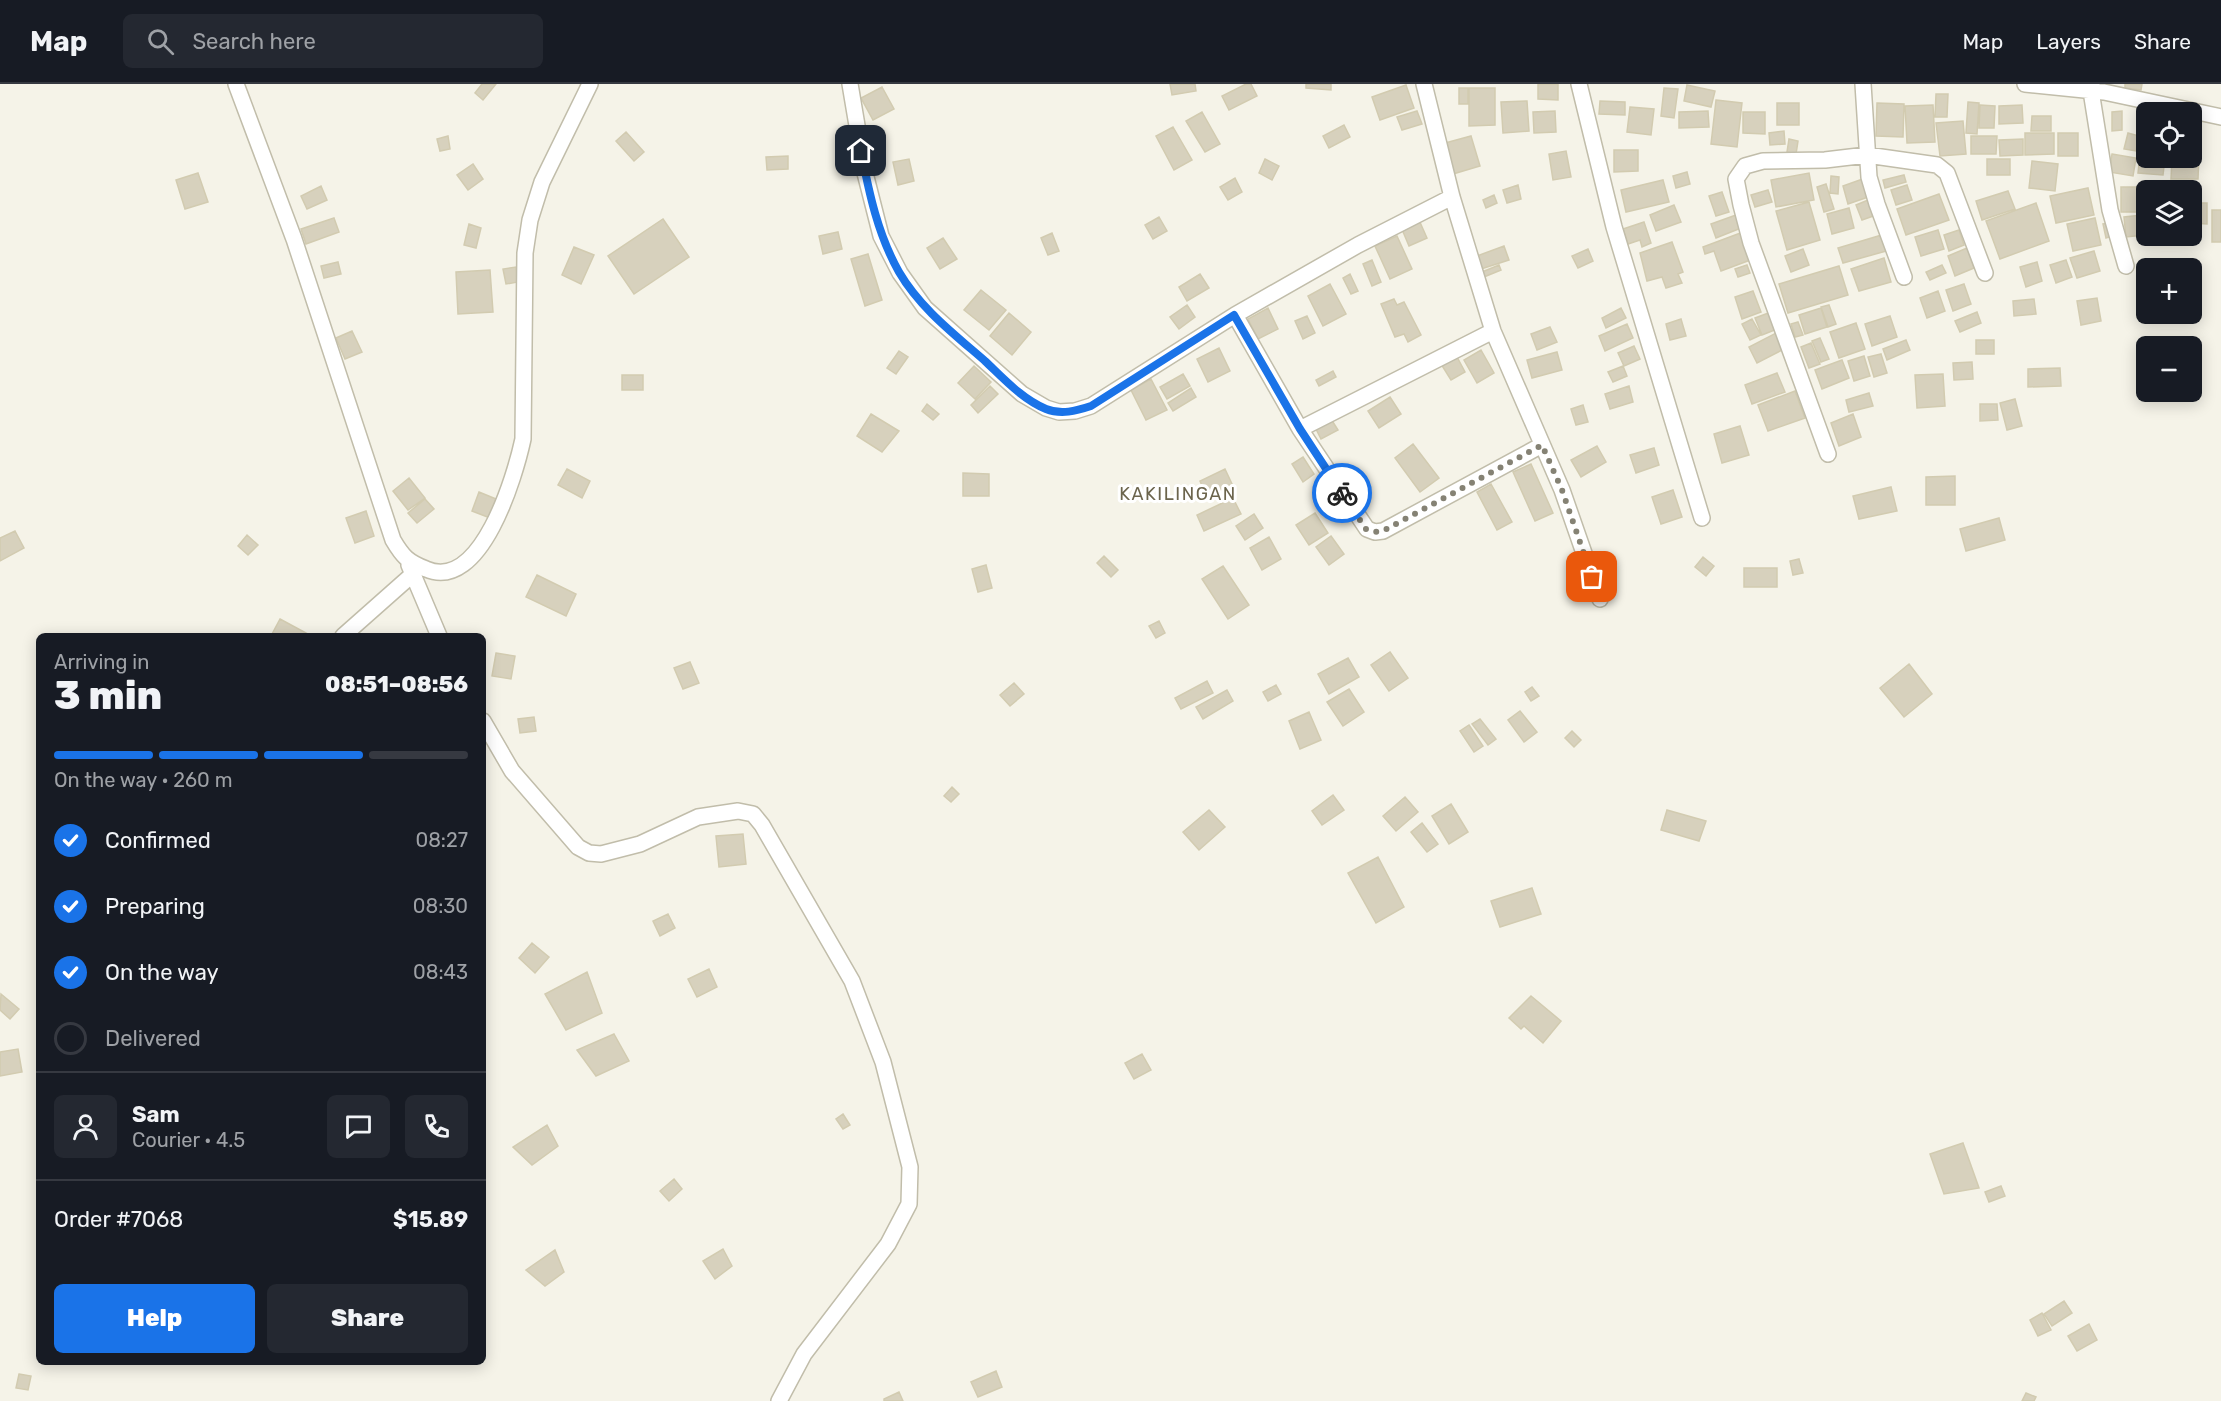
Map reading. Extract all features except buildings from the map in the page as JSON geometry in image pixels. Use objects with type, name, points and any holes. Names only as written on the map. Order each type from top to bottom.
[{"type":"street","points":[[236,84],[294,239],[393,540],[411,568],[438,633]]},
{"type":"street","points":[[411,568],[442,572],[459,567],[482,545],[495,525],[517,469],[523,439],[525,253],[530,220],[542,182],[590,84]]},
{"type":"street","points":[[850,84],[865,173],[881,236],[900,273],[925,308],[1022,394],[1046,408],[1059,412],[1075,411],[1091,406],[1234,315],[1358,245],[1452,197]]},
{"type":"street","points":[[1424,84],[1452,197],[1493,331],[1562,490],[1600,599]]},
{"type":"street","points":[[1579,84],[1614,227],[1702,518]]},
{"type":"street","points":[[1863,84],[1869,177],[1904,277]]},
{"type":"street","points":[[2025,84],[2091,87],[2221,117]]},
{"type":"street","points":[[2091,87],[2110,210],[2126,266]]},
{"type":"street","points":[[1828,454],[1751,243],[1736,179],[1745,166],[1763,161],[1825,160],[1867,155],[1937,165],[1947,173],[1985,273]]},
{"type":"street","points":[[1234,315],[1300,429],[1366,529],[1379,532],[1542,445]]},
{"type":"street","points":[[1300,429],[1493,331]]},
{"type":"street","points":[[346,633],[411,568]]},
{"type":"street","points":[[486,726],[512,771],[578,847],[589,853],[600,854],[640,844],[698,817],[738,811],[753,814],[762,825],[852,981],[883,1062],[905,1146],[910,1167],[909,1204],[888,1244],[804,1354],[778,1401]]},
{"type":"way so far","points":[[1342,493],[1366,529],[1375,532],[1383,531],[1542,445],[1562,490],[1592,577]]},
{"type":"district","name":"KAKILINGAN","points":[[1178,494]]},
{"type":"route","points":[[861,151],[881,236],[900,273],[925,308],[1022,394],[1046,408],[1059,412],[1075,411],[1091,406],[1234,315],[1300,429],[1342,493]]}]
